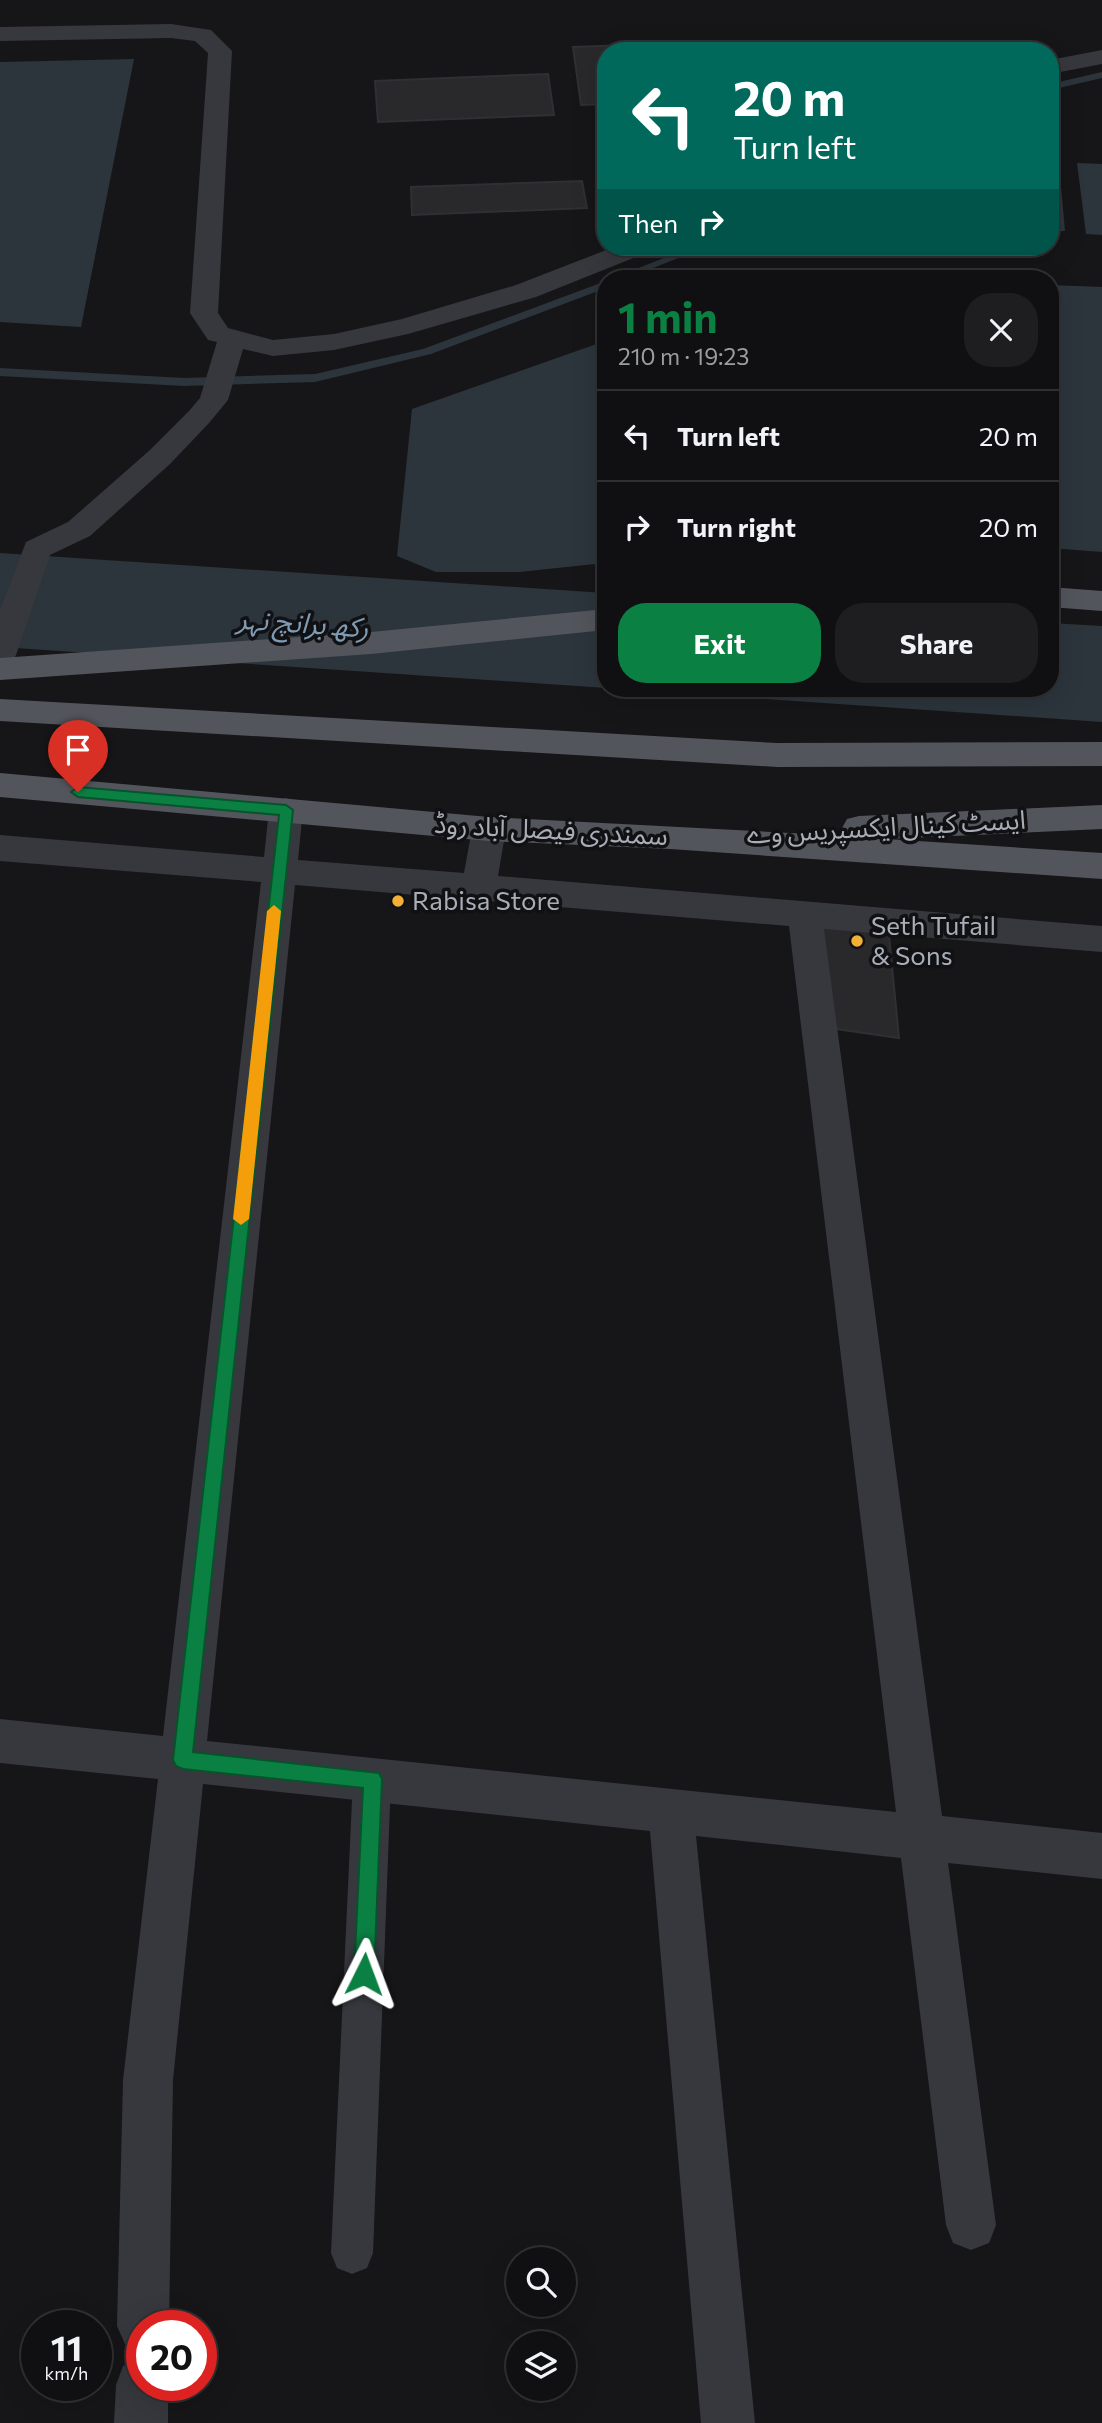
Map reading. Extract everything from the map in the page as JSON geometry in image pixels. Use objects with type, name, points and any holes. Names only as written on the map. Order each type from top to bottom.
[{"type":"main road","points":[[1059,598],[1102,601]]},
{"type":"main road","points":[[0,668],[370,643],[597,620]]},
{"type":"main road","points":[[0,710],[777,755],[1102,754]]},
{"type":"main road","name":"سمندری فیصل آباد روڈ","points":[[0,785],[489,829],[670,837],[1102,866]]},
{"type":"main road","name":"ایسٹ کینال ایکسپریس وے","points":[[670,837],[1102,817]]},
{"type":"street","points":[[0,34],[171,31],[202,35],[220,51],[204,313],[230,348],[273,348],[334,342],[384,331],[526,291],[614,256]]},
{"type":"street","points":[[1059,65],[1102,57]]},
{"type":"street","points":[[0,653],[37,549],[79,529],[160,457],[214,400],[230,348]]},
{"type":"street","points":[[143,2310],[148,2080],[286,810]]},
{"type":"street","points":[[479,888],[489,829]]},
{"type":"street","points":[[0,848],[1102,939]]},
{"type":"street","points":[[805,915],[971,2225]]},
{"type":"street","points":[[0,1741],[1102,1856]]},
{"type":"street","points":[[671,1811],[728,2423]]},
{"type":"street","points":[[141,2423],[142,2401]]},
{"type":"lane","points":[[352,2253],[372,1779]]},
{"type":"water","points":[[134,59],[81,327],[0,322],[0,62]]},
{"type":"water","points":[[1077,163],[1102,164],[1102,235],[1086,234]]},
{"type":"water","points":[[1059,164],[1065,231],[1059,231]]},
{"type":"water","points":[[1059,285],[1102,287],[1102,552],[1059,549]]},
{"type":"water","points":[[597,344],[597,564],[519,572],[436,572],[397,556],[412,409]]},
{"type":"water","name":"رکھ برانچ نہر","points":[[0,553],[597,592],[597,687],[0,647]]},
{"type":"water","points":[[1059,624],[1102,626],[1102,722],[737,697],[1059,697]]},
{"type":"building","points":[[597,46],[597,104],[581,105],[573,47]]},
{"type":"building","points":[[548,74],[554,115],[378,122],[375,81]]},
{"type":"building","points":[[582,181],[587,208],[412,215],[411,187]]},
{"type":"building","points":[[814,919],[888,925],[899,1038],[823,1027]]},
{"type":"waterway","points":[[1059,85],[1102,75]]},
{"type":"waterway","points":[[640,270],[677,256]]},
{"type":"waterway","points":[[0,372],[184,382],[315,378],[427,352],[597,287]]},
{"type":"slow traffic","points":[[241,1219],[274,911]]},
{"type":"place","name":"Rabisa Store","points":[[398,901]]},
{"type":"place","name":"Seth Tufail & Sons","points":[[857,941]]},
{"type":"route","points":[[78,792],[286,810],[183,1760],[372,1779],[364,1974]]}]
